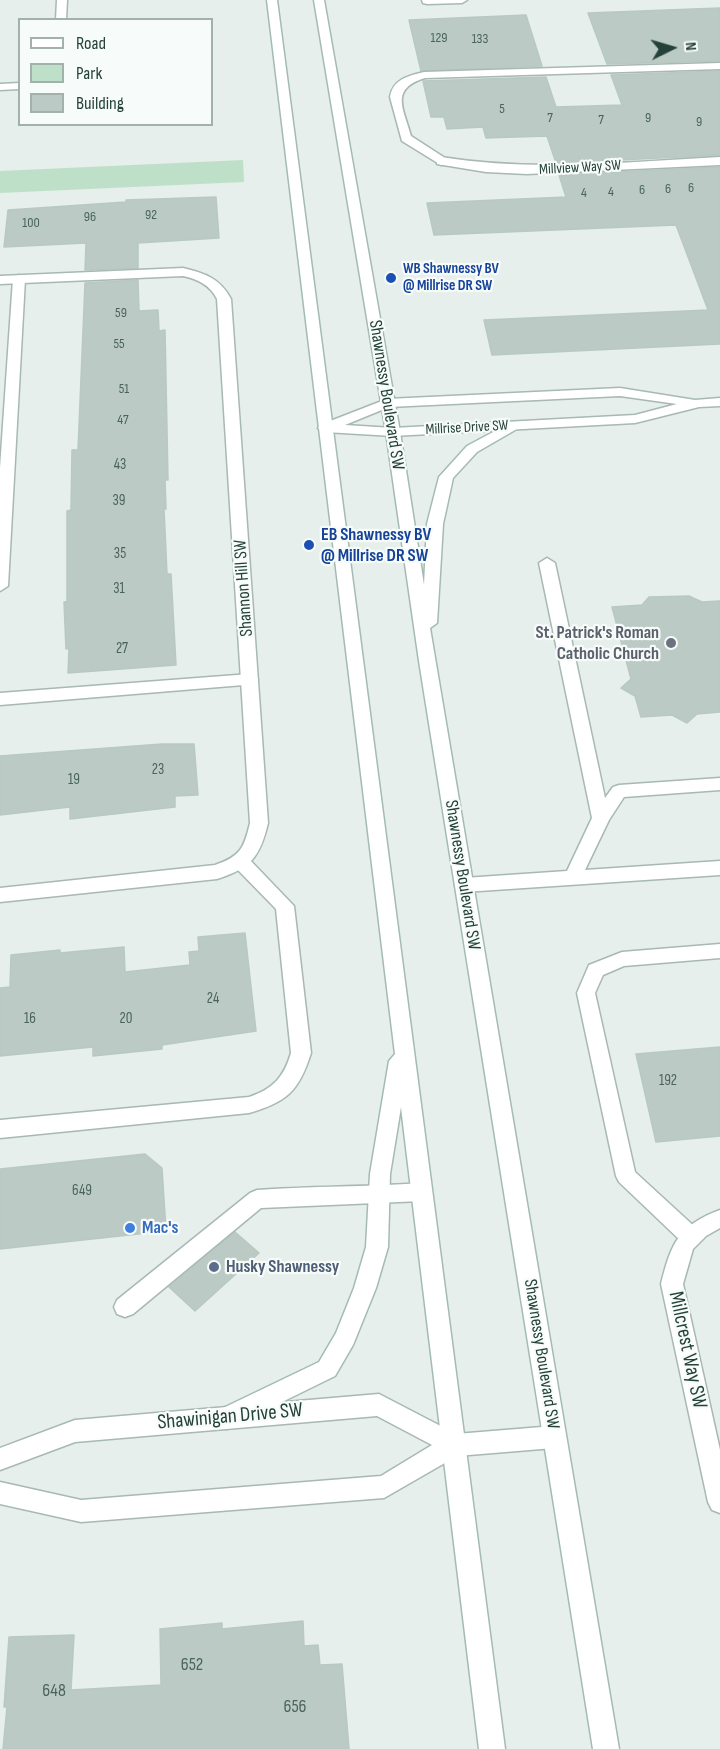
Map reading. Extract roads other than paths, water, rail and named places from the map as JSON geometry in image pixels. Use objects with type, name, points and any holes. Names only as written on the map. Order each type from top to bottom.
[{"type":"main road","points":[[61,18],[62,0]]},
{"type":"main road","points":[[272,0],[492,1749]]},
{"type":"main road","name":"Shawnessy Boulevard SW","points":[[320,0],[393,432],[427,661],[606,1749]]},
{"type":"main road","points":[[427,1],[462,0]]},
{"type":"main road","name":"Millview Way SW","points":[[720,66],[424,75],[403,81],[398,85],[395,93],[406,138],[441,161],[486,168],[526,170],[720,162]]},
{"type":"main road","points":[[0,87],[18,86]]},
{"type":"main road","name":"Shannon Hill SW","points":[[0,280],[183,272],[199,275],[211,281],[221,291],[225,311],[259,823],[254,847],[242,862]]},
{"type":"main road","points":[[0,586],[19,279]]},
{"type":"main road","name":"Millrise Drive SW","points":[[325,428],[387,403],[620,392],[699,403],[720,402]]},
{"type":"main road","name":"Millrise Drive SW","points":[[325,428],[393,432],[635,419],[699,403]]},
{"type":"main road","points":[[427,661],[435,524],[446,477],[472,449],[515,426]]},
{"type":"main road","points":[[547,563],[601,818]]},
{"type":"main road","points":[[0,699],[250,680]]},
{"type":"main road","points":[[573,877],[601,818],[619,790],[720,784]]},
{"type":"main road","points":[[0,895],[217,872],[242,862],[285,906],[301,1053],[295,1075],[284,1090],[270,1100],[249,1105],[0,1129]]},
{"type":"main road","points":[[464,885],[720,868]]},
{"type":"main road","points":[[720,951],[622,959],[596,970],[586,993],[626,1176],[689,1235],[707,1223],[720,1219]]},
{"type":"main road","points":[[227,1418],[327,1368],[345,1338],[365,1288],[377,1247],[380,1174],[402,1042]]},
{"type":"main road","points":[[125,1307],[257,1199],[332,1194],[379,1195],[422,1192]]},
{"type":"main road","name":"Millcrest Way SW","points":[[689,1235],[679,1256],[672,1284],[720,1502]]},
{"type":"main road","name":"Shawinigan Drive SW","points":[[0,1459],[75,1431],[380,1405],[454,1445]]},
{"type":"main road","points":[[0,1493],[81,1511],[384,1487],[454,1445],[554,1437]]},
{"type":"place","name":"WB Shawnessy BV @ Millrise DR SW","points":[[391,278]]},
{"type":"place","name":"EB Shawnessy BV @ Millrise DR SW","points":[[309,545]]},
{"type":"place","name":"St. Patrick's Roman Catholic Church","points":[[671,643]]},
{"type":"place","name":"Mac's","points":[[130,1228]]},
{"type":"place","name":"Husky Shawnessy","points":[[214,1267]]}]
